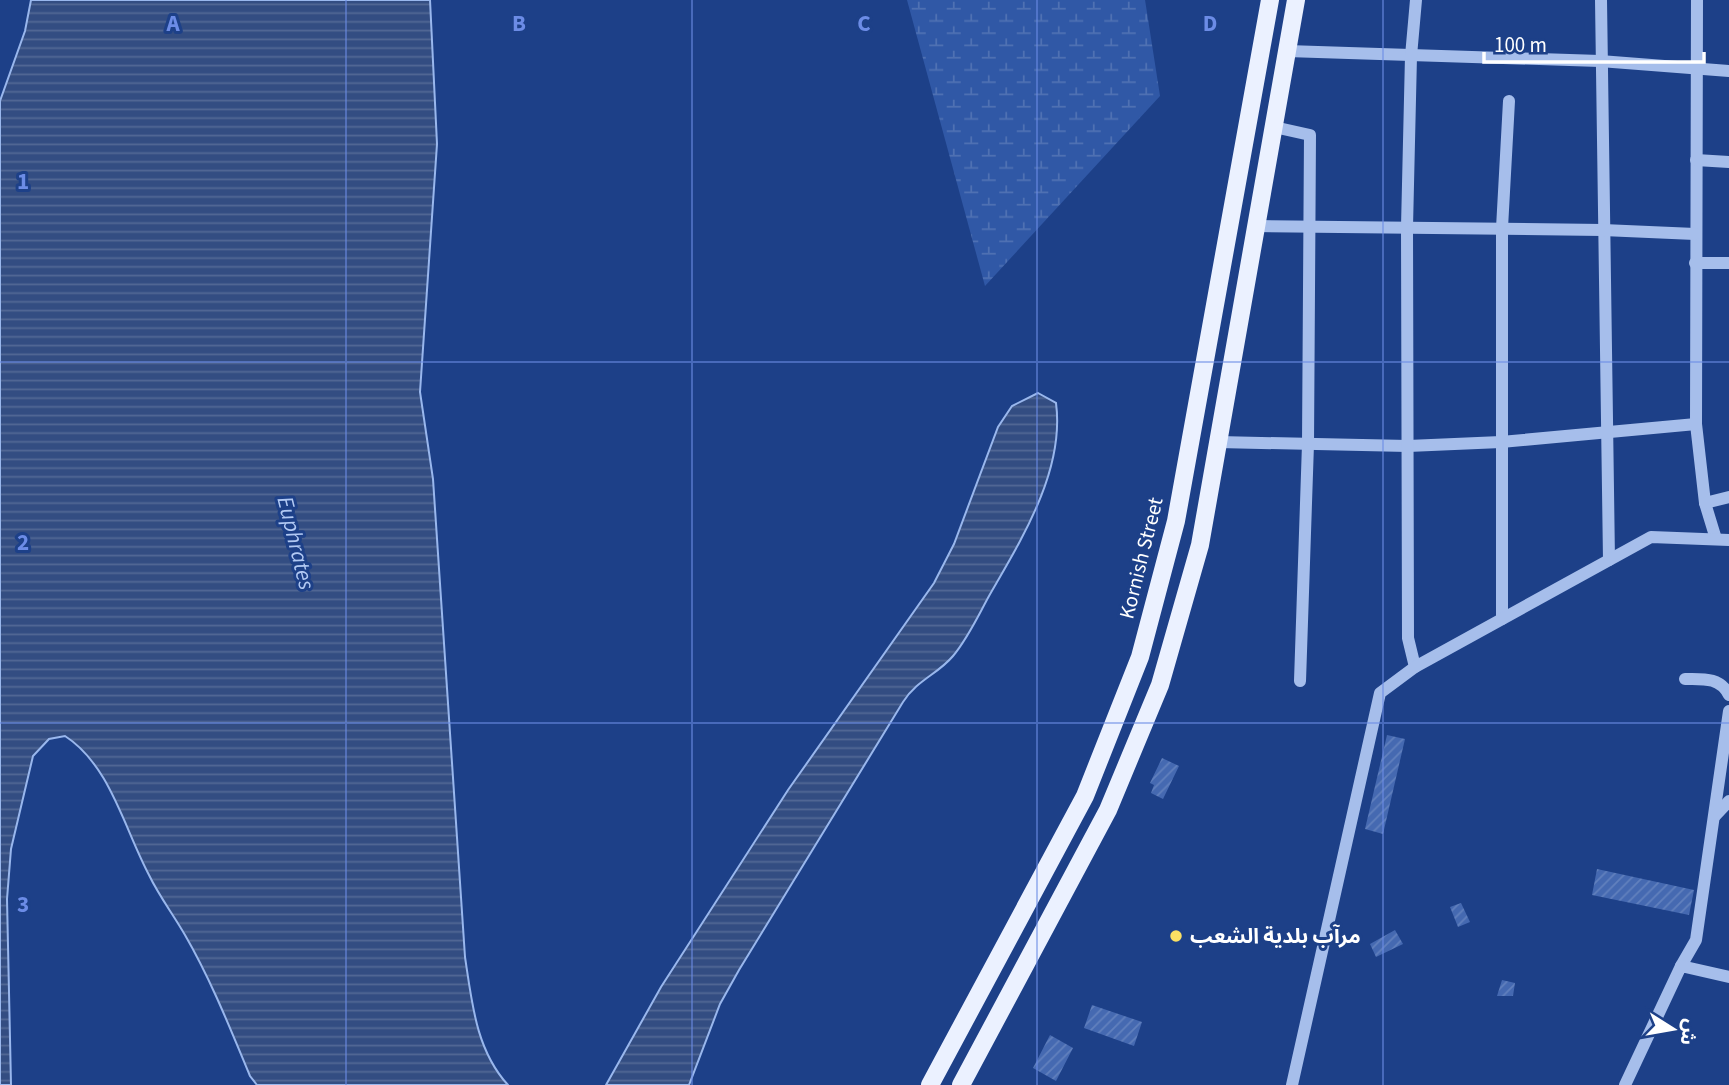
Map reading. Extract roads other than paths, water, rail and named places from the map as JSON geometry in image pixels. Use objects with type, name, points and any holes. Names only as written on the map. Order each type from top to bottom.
[{"type":"main road","name":"Kornish Street","points":[[930,1085],[1085,796],[1140,657],[1176,521],[1270,0]]},
{"type":"main road","points":[[961,1085],[1108,810],[1160,685],[1200,545],[1296,0]]},
{"type":"street","points":[[1415,667],[1408,638],[1408,228],[1410,55],[1416,0]]},
{"type":"street","points":[[1601,0],[1602,230],[1609,560]]},
{"type":"street","points":[[1292,1085],[1380,693],[1415,667],[1651,537],[1723,539],[1705,503],[1696,424],[1697,0]]},
{"type":"street","points":[[1287,51],[1600,61],[1729,71]]},
{"type":"street","points":[[1502,619],[1502,229],[1509,101]]},
{"type":"street","points":[[1274,127],[1310,135],[1308,444],[1300,681]]},
{"type":"street","points":[[1696,160],[1729,162]]},
{"type":"street","points":[[1256,226],[1602,230],[1695,234]]},
{"type":"street","points":[[1695,263],[1729,263]]},
{"type":"street","points":[[1218,442],[1408,446],[1501,442],[1696,424]]},
{"type":"street","points":[[1705,503],[1729,497]]},
{"type":"street","points":[[1685,679],[1711,679],[1725,686],[1729,695]]},
{"type":"street","points":[[1625,1085],[1696,940],[1729,711]]},
{"type":"street","points":[[1714,817],[1729,801]]},
{"type":"street","points":[[1681,967],[1729,977]]},
{"type":"water","name":"Euphrates","points":[[31,0],[430,0],[437,144],[420,392],[433,479],[465,957],[473,1008],[482,1041],[497,1071],[508,1085],[257,1085],[250,1076],[203,969],[153,883],[105,780],[81,748],[65,736],[49,739],[33,756],[11,849],[7,899],[11,1085],[0,1085],[0,101],[25,31]]},
{"type":"water","points":[[1038,393],[1056,403],[1057,429],[1047,479],[1027,528],[963,642],[947,662],[915,688],[903,702],[739,970],[720,1004],[689,1085],[606,1085],[661,987],[788,790],[934,583],[954,544],[998,427],[1012,406]]},
{"type":"place","name":"مرآب بلدية الشعب","points":[[1176,936]]}]
